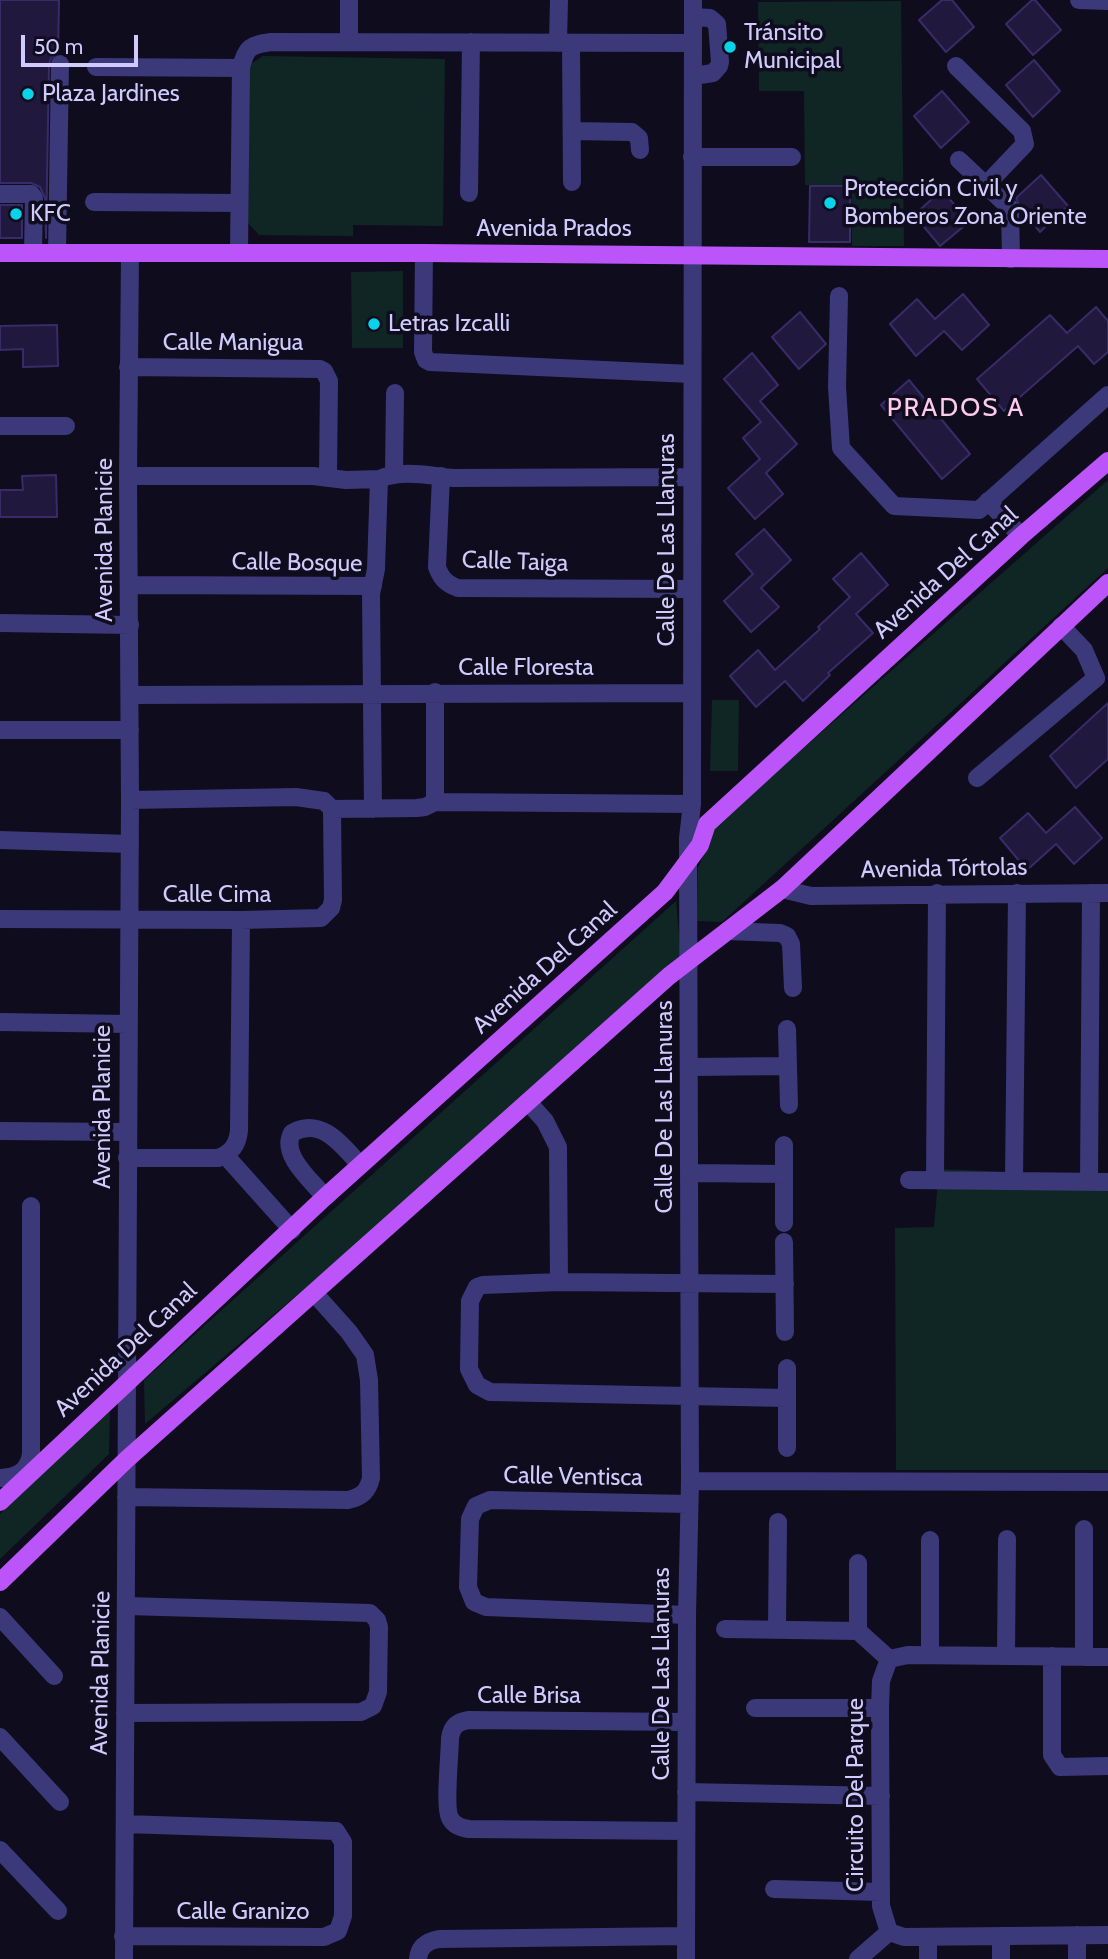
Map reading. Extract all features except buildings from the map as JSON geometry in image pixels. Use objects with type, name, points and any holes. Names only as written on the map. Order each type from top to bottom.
[{"type":"main road","name":"Avenida Prados","points":[[0,253],[424,253],[1108,259]]},
{"type":"main road","name":"Avenida Del Canal","points":[[0,1502],[325,1197],[665,892],[700,845],[707,824],[1021,536],[1108,461]]},
{"type":"main road","points":[[0,1581],[126,1460],[669,976],[782,889],[1108,583]]},
{"type":"street","points":[[349,0],[349,41]]},
{"type":"street","points":[[559,0],[572,131],[572,182]]},
{"type":"street","points":[[1079,0],[1108,1]]},
{"type":"street","points":[[693,9],[717,24],[720,62],[713,73],[693,76]]},
{"type":"street","name":"Calle De Las Llanuras","points":[[686,1959],[690,1481],[688,838],[692,804],[693,9]]},
{"type":"street","points":[[239,253],[241,68],[247,50],[258,44],[349,41],[692,43]]},
{"type":"street","points":[[469,193],[471,42]]},
{"type":"street","points":[[57,253],[60,64]]},
{"type":"street","points":[[956,66],[1022,131],[1025,144],[986,185]]},
{"type":"street","points":[[96,67],[241,68]]},
{"type":"street","points":[[572,131],[632,132],[639,138],[640,150]]},
{"type":"street","points":[[692,158],[792,157]]},
{"type":"street","points":[[959,160],[1010,208],[1011,259]]},
{"type":"street","points":[[0,194],[31,194],[34,198],[33,253]]},
{"type":"street","points":[[94,202],[239,204]]},
{"type":"street","points":[[424,253],[423,352],[426,360],[430,362],[691,374]]},
{"type":"street","name":"Avenida Planicie","points":[[124,1959],[130,254]]},
{"type":"street","points":[[839,296],[837,387],[841,448],[894,506],[979,510],[1108,395]]},
{"type":"street","name":"Calle Manigua","points":[[128,367],[314,368],[324,371],[328,381],[328,477]]},
{"type":"street","points":[[373,586],[395,393]]},
{"type":"street","points":[[0,426],[66,426]]},
{"type":"street","points":[[128,476],[313,475],[358,480],[427,474],[454,478],[691,477]]},
{"type":"street","name":"Calle Taiga","points":[[441,476],[437,567],[450,586],[691,589]]},
{"type":"street","points":[[988,502],[1021,536]]},
{"type":"street","name":"Calle Bosque","points":[[130,585],[373,586],[370,693],[373,809]]},
{"type":"street","points":[[0,624],[130,625]]},
{"type":"street","points":[[977,778],[1102,678],[1084,650],[1061,626]]},
{"type":"street","points":[[130,695],[435,692]]},
{"type":"street","name":"Calle Floresta","points":[[435,802],[435,692],[691,693]]},
{"type":"street","points":[[0,730],[130,730]]},
{"type":"street","points":[[130,800],[296,797],[324,801],[332,810],[418,808],[435,802],[692,804]]},
{"type":"street","name":"Calle Cima","points":[[0,919],[313,919],[328,914],[333,900],[332,810]]},
{"type":"street","points":[[0,840],[130,844]]},
{"type":"street","name":"Avenida Tórtolas","points":[[782,889],[811,896],[1100,893]]},
{"type":"street","points":[[935,1178],[937,893]]},
{"type":"street","points":[[1014,1180],[1017,893]]},
{"type":"street","points":[[1089,1181],[1100,893]]},
{"type":"street","points":[[127,1158],[218,1158],[236,1144],[239,1130],[241,920]]},
{"type":"street","points":[[727,931],[780,933],[788,936],[791,944],[793,988]]},
{"type":"street","points":[[0,1022],[128,1024]]},
{"type":"street","points":[[788,1029],[789,1105]]},
{"type":"street","points":[[690,1067],[788,1066]]},
{"type":"street","points":[[528,1102],[545,1121],[558,1147],[559,1282]]},
{"type":"street","points":[[325,1197],[291,1155],[289,1140],[292,1133],[307,1128],[322,1130],[333,1136],[360,1165]]},
{"type":"street","points":[[0,1130],[128,1132]]},
{"type":"street","points":[[784,1145],[784,1223]]},
{"type":"street","points":[[225,1155],[292,1230]]},
{"type":"street","points":[[690,1173],[784,1174]]},
{"type":"street","points":[[909,1180],[935,1178],[1108,1182]]},
{"type":"street","points":[[0,1478],[17,1476],[24,1471],[31,1454],[31,1206]]},
{"type":"street","points":[[784,1242],[785,1332]]},
{"type":"street","points":[[785,1284],[491,1283],[477,1287],[470,1301],[470,1369],[477,1385],[490,1392],[787,1398]]},
{"type":"street","points":[[126,1497],[348,1500],[362,1495],[371,1478],[368,1366],[360,1345],[315,1294]]},
{"type":"street","points":[[787,1368],[787,1448]]},
{"type":"street","points":[[690,1481],[1108,1482]]},
{"type":"street","name":"Calle Ventisca","points":[[687,1615],[486,1607],[474,1602],[468,1587],[470,1519],[476,1506],[482,1503],[490,1500],[688,1504]]},
{"type":"street","points":[[778,1522],[778,1630]]},
{"type":"street","points":[[1084,1530],[1084,1657]]},
{"type":"street","points":[[1006,1656],[1007,1539]]},
{"type":"street","points":[[930,1541],[930,1655]]},
{"type":"street","points":[[858,1563],[858,1631]]},
{"type":"street","points":[[125,1713],[361,1712],[373,1706],[378,1692],[379,1628],[374,1616],[364,1611],[127,1606]]},
{"type":"street","points":[[0,1617],[54,1676]]},
{"type":"street","points":[[725,1629],[858,1631],[889,1659],[908,1655],[1108,1657]]},
{"type":"street","points":[[1052,1656],[1052,1755],[1060,1767],[1108,1766]]},
{"type":"street","name":"Circuito Del Parque","points":[[889,1659],[880,1681],[881,1906],[889,1932]]},
{"type":"street","points":[[755,1707],[880,1708]]},
{"type":"street","name":"Calle Brisa","points":[[686,1722],[460,1722],[451,1731],[448,1808],[452,1822],[469,1829],[686,1831]]},
{"type":"street","points":[[0,1737],[60,1802]]},
{"type":"street","points":[[686,1793],[881,1796]]},
{"type":"street","name":"Calle Granizo","points":[[123,1936],[324,1937],[338,1931],[343,1916],[343,1842],[336,1831],[125,1824]]},
{"type":"street","points":[[0,1850],[58,1911]]},
{"type":"street","points":[[774,1889],[881,1892]]},
{"type":"street","points":[[858,1959],[889,1932],[904,1937],[1108,1935]]},
{"type":"street","points":[[1077,1935],[1077,1959]]},
{"type":"street","points":[[422,1951],[439,1939],[686,1936]]},
{"type":"street","points":[[1001,1936],[1001,1959]]},
{"type":"street","points":[[928,1937],[928,1959]]},
{"type":"green space","points":[[901,1],[904,246],[852,246],[851,185],[805,185],[804,91],[759,91],[758,2]]},
{"type":"green space","points":[[263,56],[445,59],[443,226],[353,225],[353,236],[259,235],[248,223],[249,65]]},
{"type":"green space","points":[[403,271],[403,348],[352,348],[351,272]]},
{"type":"green space","points":[[1108,480],[1108,568],[722,922],[697,921],[698,868],[716,825]]},
{"type":"green space","points":[[712,700],[739,700],[738,771],[710,771]]},
{"type":"green space","points":[[676,901],[682,968],[145,1424],[144,1380]]},
{"type":"green space","points":[[939,1169],[1108,1176],[1108,1470],[896,1470],[895,1228],[934,1227]]},
{"type":"green space","points":[[110,1409],[109,1454],[0,1559],[0,1514]]},
{"type":"place","name":"Tránsito Municipal","points":[[730,47]]},
{"type":"place","name":"Plaza Jardines","points":[[28,94]]},
{"type":"place","name":"Protección Civil y Bomberos Zona Oriente","points":[[830,203]]},
{"type":"place","name":"KFC","points":[[16,214]]},
{"type":"place","name":"Letras Izcalli","points":[[374,324]]},
{"type":"district","name":"PRADOS A","points":[[956,408]]}]
